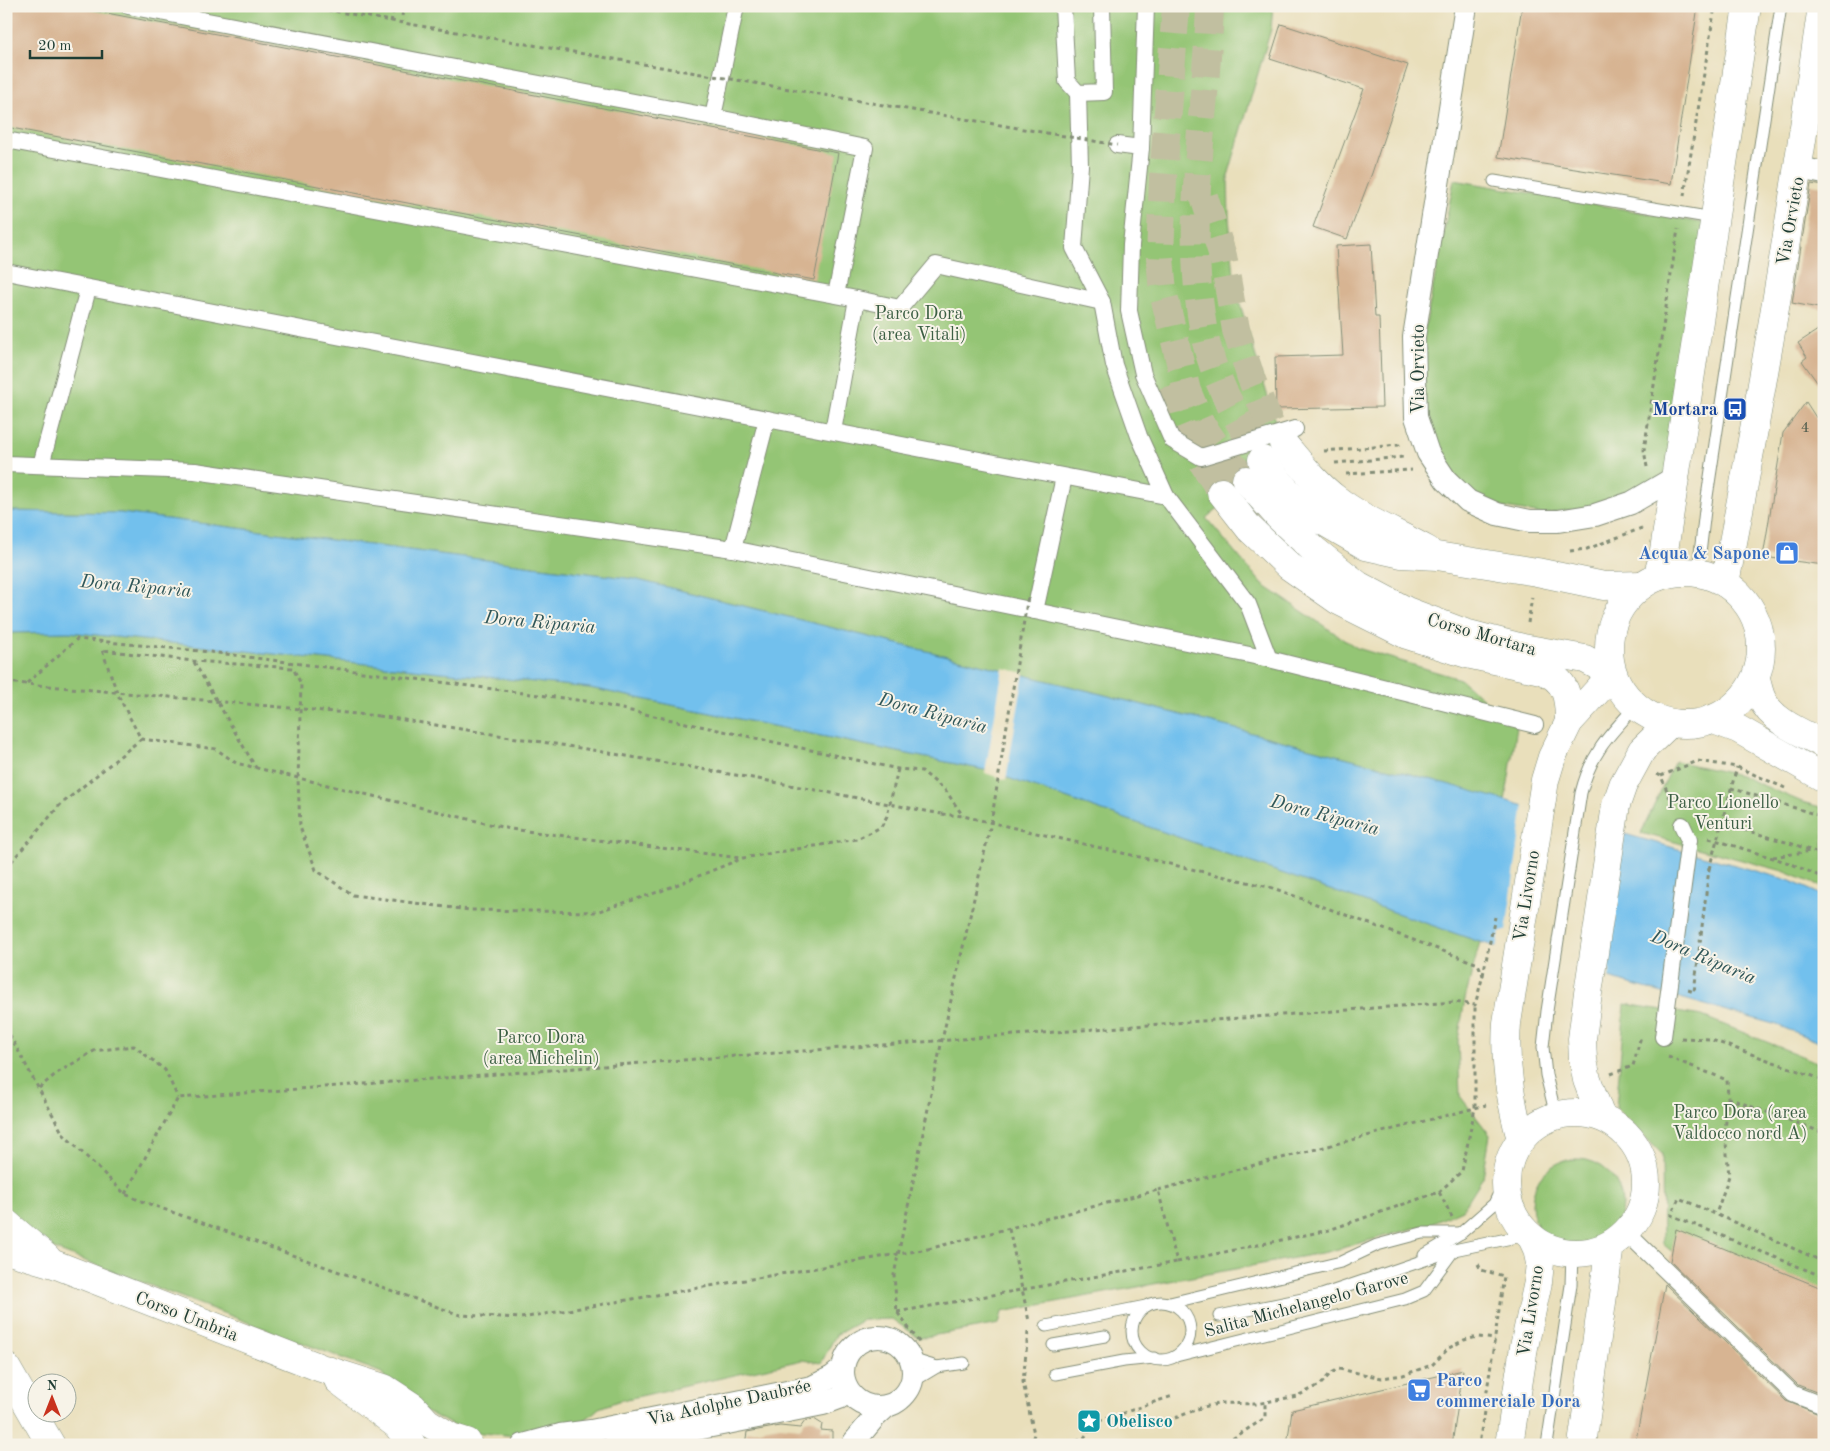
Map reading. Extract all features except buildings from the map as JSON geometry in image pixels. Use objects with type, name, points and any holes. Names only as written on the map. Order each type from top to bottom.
[{"type":"main road","points":[[1650,581],[1663,557],[1662,484],[1713,218],[1747,6]]},
{"type":"main road","name":"Via Orvieto","points":[[1725,583],[1811,170],[1822,6]]},
{"type":"main road","name":"Corso Mortara","points":[[1289,436],[1312,478],[1337,500],[1375,523],[1437,556]]},
{"type":"main road","name":"Corso Mortara","points":[[1613,674],[1585,659],[1523,648],[1465,633],[1406,611],[1358,585],[1314,550],[1278,516],[1254,470],[1287,492],[1321,520],[1366,546],[1402,554],[1437,556],[1537,572],[1604,586],[1650,581]]},
{"type":"main road","points":[[1221,492],[1248,528],[1289,566],[1339,601],[1406,635],[1467,654],[1552,674],[1560,681],[1565,691],[1569,708],[1569,722]]},
{"type":"main road","points":[[1756,680],[1747,695],[1738,703],[1722,714],[1710,719],[1683,724],[1668,724],[1648,716],[1621,689],[1613,674],[1609,646],[1610,633],[1618,613],[1630,596],[1650,581],[1675,572],[1698,571],[1725,583],[1747,606],[1753,621],[1759,656],[1756,680],[1762,700],[1785,724],[1824,744]]},
{"type":"main road","name":"Via Livorno","points":[[1521,1139],[1510,1092],[1505,1050],[1512,982],[1545,780],[1552,757],[1569,722],[1613,674]]},
{"type":"main road","points":[[1710,719],[1738,729],[1824,778]]},
{"type":"main road","points":[[1601,1117],[1587,1080],[1583,1028],[1616,805],[1623,785],[1642,750],[1668,724]]},
{"type":"main road","points":[[1587,1113],[1601,1117],[1624,1132],[1636,1146],[1644,1163],[1646,1181],[1644,1200],[1638,1217],[1618,1239],[1600,1250],[1572,1253],[1555,1251],[1530,1236],[1516,1222],[1512,1212],[1506,1192],[1506,1178],[1512,1155],[1521,1139],[1533,1127],[1544,1120],[1556,1116],[1587,1113]]},
{"type":"main road","name":"Corso Umbria","points":[[6,1223],[54,1264]]},
{"type":"main road","name":"Via Livorno","points":[[1509,1445],[1524,1347],[1538,1282],[1540,1263],[1537,1249],[1530,1236]]},
{"type":"main road","points":[[1582,1445],[1618,1239]]},
{"type":"main road","name":"Corso Umbria","points":[[6,1250],[54,1264],[321,1368],[384,1388],[413,1407],[427,1422],[451,1437],[467,1444]]},
{"type":"main road","points":[[6,1368],[52,1445]]},
{"type":"main road","name":"Corso Umbria","points":[[321,1368],[397,1425],[412,1445]]},
{"type":"street","points":[[128,6],[865,148],[836,295]]},
{"type":"street","points":[[713,118],[736,6]]},
{"type":"street","points":[[1063,6],[1067,81],[1078,94],[1080,166],[1074,248],[1102,302],[1114,365],[1139,436],[1166,496],[1248,604],[1269,659]]},
{"type":"street","points":[[1078,94],[1104,92],[1102,6]]},
{"type":"street","points":[[1146,6],[1141,148],[1131,245],[1129,311],[1143,374],[1172,440],[1201,457],[1289,436]]},
{"type":"street","name":"Via Orvieto","points":[[1466,6],[1414,337],[1416,417],[1428,453],[1446,480],[1468,502],[1497,514],[1530,521],[1558,522],[1595,515],[1631,503],[1662,484]]},
{"type":"street","points":[[6,140],[900,308],[936,265],[1102,302]]},
{"type":"street","points":[[1117,145],[1141,148]]},
{"type":"street","points":[[6,272],[1166,496]]},
{"type":"street","points":[[41,465],[88,289]]},
{"type":"street","points":[[833,431],[857,299]]},
{"type":"street","points":[[733,549],[767,419]]},
{"type":"street","points":[[6,464],[195,471],[733,549],[1032,604],[1269,659],[1535,725]]},
{"type":"street","points":[[1032,604],[1064,477]]},
{"type":"street","points":[[1663,1037],[1689,840],[1682,825]]},
{"type":"street","points":[[1618,1239],[1793,1394],[1824,1406]]},
{"type":"street","points":[[851,1396],[864,1405],[876,1408],[898,1402],[907,1393],[912,1382],[914,1370],[911,1359],[905,1349],[896,1341],[885,1337],[873,1337],[862,1340],[852,1348],[846,1357],[842,1369],[843,1381],[851,1396],[854,1443]]},
{"type":"street","name":"Via Adolphe Daubrée","points":[[523,1445],[560,1435],[591,1431],[812,1387],[832,1377],[842,1369]]},
{"type":"street","name":"Via Adolphe Daubrée","points":[[615,1445],[823,1404],[851,1396]]},
{"type":"street","points":[[854,1443],[874,1418],[888,1406]]},
{"type":"lane","points":[[1698,571],[1705,510],[1781,6]]},
{"type":"lane","points":[[1494,181],[1713,218]]},
{"type":"lane","points":[[1556,1116],[1546,1075],[1543,1047],[1581,793],[1585,778],[1602,744],[1615,726],[1636,706]]},
{"type":"lane","name":"Salita Michelangelo Garove","points":[[1411,1264],[1461,1233],[1494,1204],[1506,1178]]},
{"type":"lane","name":"Salita Michelangelo Garove","points":[[1170,1303],[1341,1262],[1377,1245],[1422,1233],[1461,1233]]},
{"type":"lane","name":"Salita Michelangelo Garove","points":[[1219,1316],[1322,1295],[1454,1250],[1530,1236]]},
{"type":"lane","name":"Salita Michelangelo Garove","points":[[1054,1374],[1124,1361],[1154,1358],[1162,1360],[1405,1299],[1424,1291],[1454,1250]]},
{"type":"lane","name":"Via Livorno","points":[[1546,1445],[1571,1286],[1572,1253]]},
{"type":"lane","name":"Salita Michelangelo Garove","points":[[1046,1326],[1162,1302],[1170,1303],[1178,1307],[1185,1314],[1189,1323],[1188,1342],[1176,1356]]},
{"type":"lane","points":[[1146,1306],[1134,1320],[1132,1330],[1138,1348],[1154,1358]]},
{"type":"lane","points":[[1053,1345],[1105,1336]]},
{"type":"lane","points":[[911,1359],[937,1367]]},
{"type":"lane","points":[[912,1382],[937,1367],[964,1363]]},
{"type":"path","points":[[304,6],[1117,145]]},
{"type":"path","points":[[391,22],[394,6]]},
{"type":"path","points":[[402,16],[404,6]]},
{"type":"path","points":[[1662,484],[1644,450],[1716,6]]},
{"type":"path","points":[[937,1367],[934,1350],[927,1350],[922,1347],[897,1312],[894,1276],[942,1040],[991,823],[1032,604]]},
{"type":"path","points":[[27,683],[77,639],[210,652],[585,701],[898,768],[922,771],[946,791],[963,816]]},
{"type":"path","points":[[141,739],[118,695],[102,650],[193,661],[293,668],[301,684],[298,778],[300,827],[316,870],[353,895],[469,910],[596,912],[661,891],[742,858],[856,839],[881,827],[887,816],[898,768]]},
{"type":"path","points":[[193,661],[256,768]]},
{"type":"path","points":[[6,682],[379,716],[586,749],[941,814],[963,816],[1273,888],[1478,964],[1483,975]]},
{"type":"path","points":[[6,868],[59,806],[141,739],[216,748],[236,763],[510,829],[742,858]]},
{"type":"path","points":[[1661,776],[1698,761],[1737,766],[1709,870]]},
{"type":"path","points":[[1731,788],[1824,818]]},
{"type":"path","points":[[1721,823],[1824,855]]},
{"type":"path","points":[[1682,825],[1716,841],[1789,863],[1824,878]]},
{"type":"path","points":[[1770,857],[1812,851]]},
{"type":"path","points":[[897,1312],[1177,1262],[1329,1230],[1438,1192],[1462,1170],[1475,1108],[1475,1005],[1488,954]]},
{"type":"path","points":[[178,1098],[1454,1002],[1475,1005]]},
{"type":"path","points":[[6,1028],[63,1134],[125,1194],[460,1315],[521,1318],[928,1249],[1475,1108]]},
{"type":"path","points":[[1606,1076],[1632,1066],[1640,1045],[1663,1037],[1709,1039],[1824,1080]]},
{"type":"path","points":[[39,1088],[57,1073],[94,1051],[134,1046],[165,1070],[178,1098]]},
{"type":"path","points":[[1663,1055],[1727,1080],[1728,1098],[1725,1132],[1729,1176],[1716,1214]]},
{"type":"path","points":[[125,1194],[178,1098]]},
{"type":"path","points":[[1728,1098],[1824,1133]]},
{"type":"path","points":[[1158,1190],[1177,1262]]},
{"type":"path","points":[[1438,1192],[1461,1233]]},
{"type":"path","points":[[1824,1262],[1678,1198],[1671,1215],[1824,1277]]},
{"type":"path","points":[[1009,1229],[1029,1322],[1023,1382],[1034,1434],[1031,1445]]},
{"type":"path","points":[[1470,1246],[1480,1270],[1504,1276],[1479,1445]]},
{"type":"path","points":[[1175,1418],[1203,1407],[1223,1403],[1256,1404],[1297,1396],[1320,1385],[1330,1374],[1339,1369],[1382,1378],[1403,1375],[1432,1365],[1449,1348],[1464,1340],[1478,1337],[1495,1339]]},
{"type":"path","points":[[1069,1445],[1084,1438],[1094,1422],[1173,1396]]},
{"type":"path","points":[[1228,1445],[1232,1439],[1265,1418],[1265,1402]]},
{"type":"green space","name":"Parco Dora (area Vitali)","points":[[6,6],[1273,6],[1271,29],[1228,176],[1229,217],[1235,287],[1285,454],[1206,518],[1263,585],[1357,648],[1460,679],[1517,727],[1505,801],[1433,780],[1093,692],[634,579],[121,513],[6,511]]},
{"type":"green space","points":[[1454,180],[1704,223],[1667,473],[1603,506],[1542,514],[1499,507],[1469,495],[1440,453],[1426,417],[1422,343]]},
{"type":"green space","name":"Parco Dora (area Michelin)","points":[[69,632],[590,688],[985,770],[1480,942],[1465,999],[1458,1040],[1460,1096],[1490,1135],[1483,1177],[1462,1210],[1433,1223],[1327,1252],[1002,1312],[999,1324],[919,1338],[892,1319],[863,1320],[836,1335],[821,1363],[802,1360],[618,1401],[599,1408],[585,1420],[559,1430],[518,1436],[482,1433],[456,1427],[397,1396],[382,1373],[38,1243],[6,1219],[6,633]]},
{"type":"green space","name":"Parco Lionello Venturi","points":[[1675,761],[1739,775],[1802,802],[1824,808],[1824,888],[1783,871],[1641,833]]},
{"type":"green space","name":"Parco Dora (area Valdocco nord A)","points":[[1625,1004],[1702,1016],[1824,1065],[1824,1292],[1799,1358],[1663,1244],[1662,1154],[1616,1108]]},
{"type":"green space","points":[[1577,1159],[1594,1163],[1609,1172],[1618,1187],[1622,1204],[1618,1221],[1609,1236],[1594,1245],[1577,1249],[1560,1245],[1545,1236],[1536,1221],[1532,1204],[1536,1187],[1545,1172],[1560,1163]]},
{"type":"water","name":"Dora Riparia","points":[[6,511],[121,513],[634,579],[1093,692],[1433,780],[1788,880],[1824,896],[1824,1044],[1777,1025],[1480,942],[985,770],[590,688],[69,632],[6,633]]},
{"type":"pier","points":[[1003,668],[1024,673],[1006,780],[985,773]]},
{"type":"pier","points":[[1524,804],[1625,832],[1605,969],[1610,970],[1609,980],[1497,949],[1500,931],[1506,931]]},
{"type":"tunnel","points":[[1176,6],[1163,177],[1160,258],[1163,292],[1187,391],[1201,424],[1220,451],[1246,480]]},
{"type":"tunnel","points":[[1210,6],[1196,211],[1198,292],[1204,333],[1213,367],[1235,415],[1262,460]]},
{"type":"tunnel","points":[[1204,197],[1223,256],[1236,330],[1251,378],[1270,424],[1283,443]]},
{"type":"tunnel","points":[[1169,386],[1176,414],[1183,431],[1221,492]]},
{"type":"place","name":"Mortara","points":[[1735,409]]},
{"type":"place","name":"Acqua & Sapone","points":[[1787,553]]},
{"type":"place","name":"Parco commerciale Dora","points":[[1419,1390]]},
{"type":"place","name":"Obelisco","points":[[1089,1421]]}]
